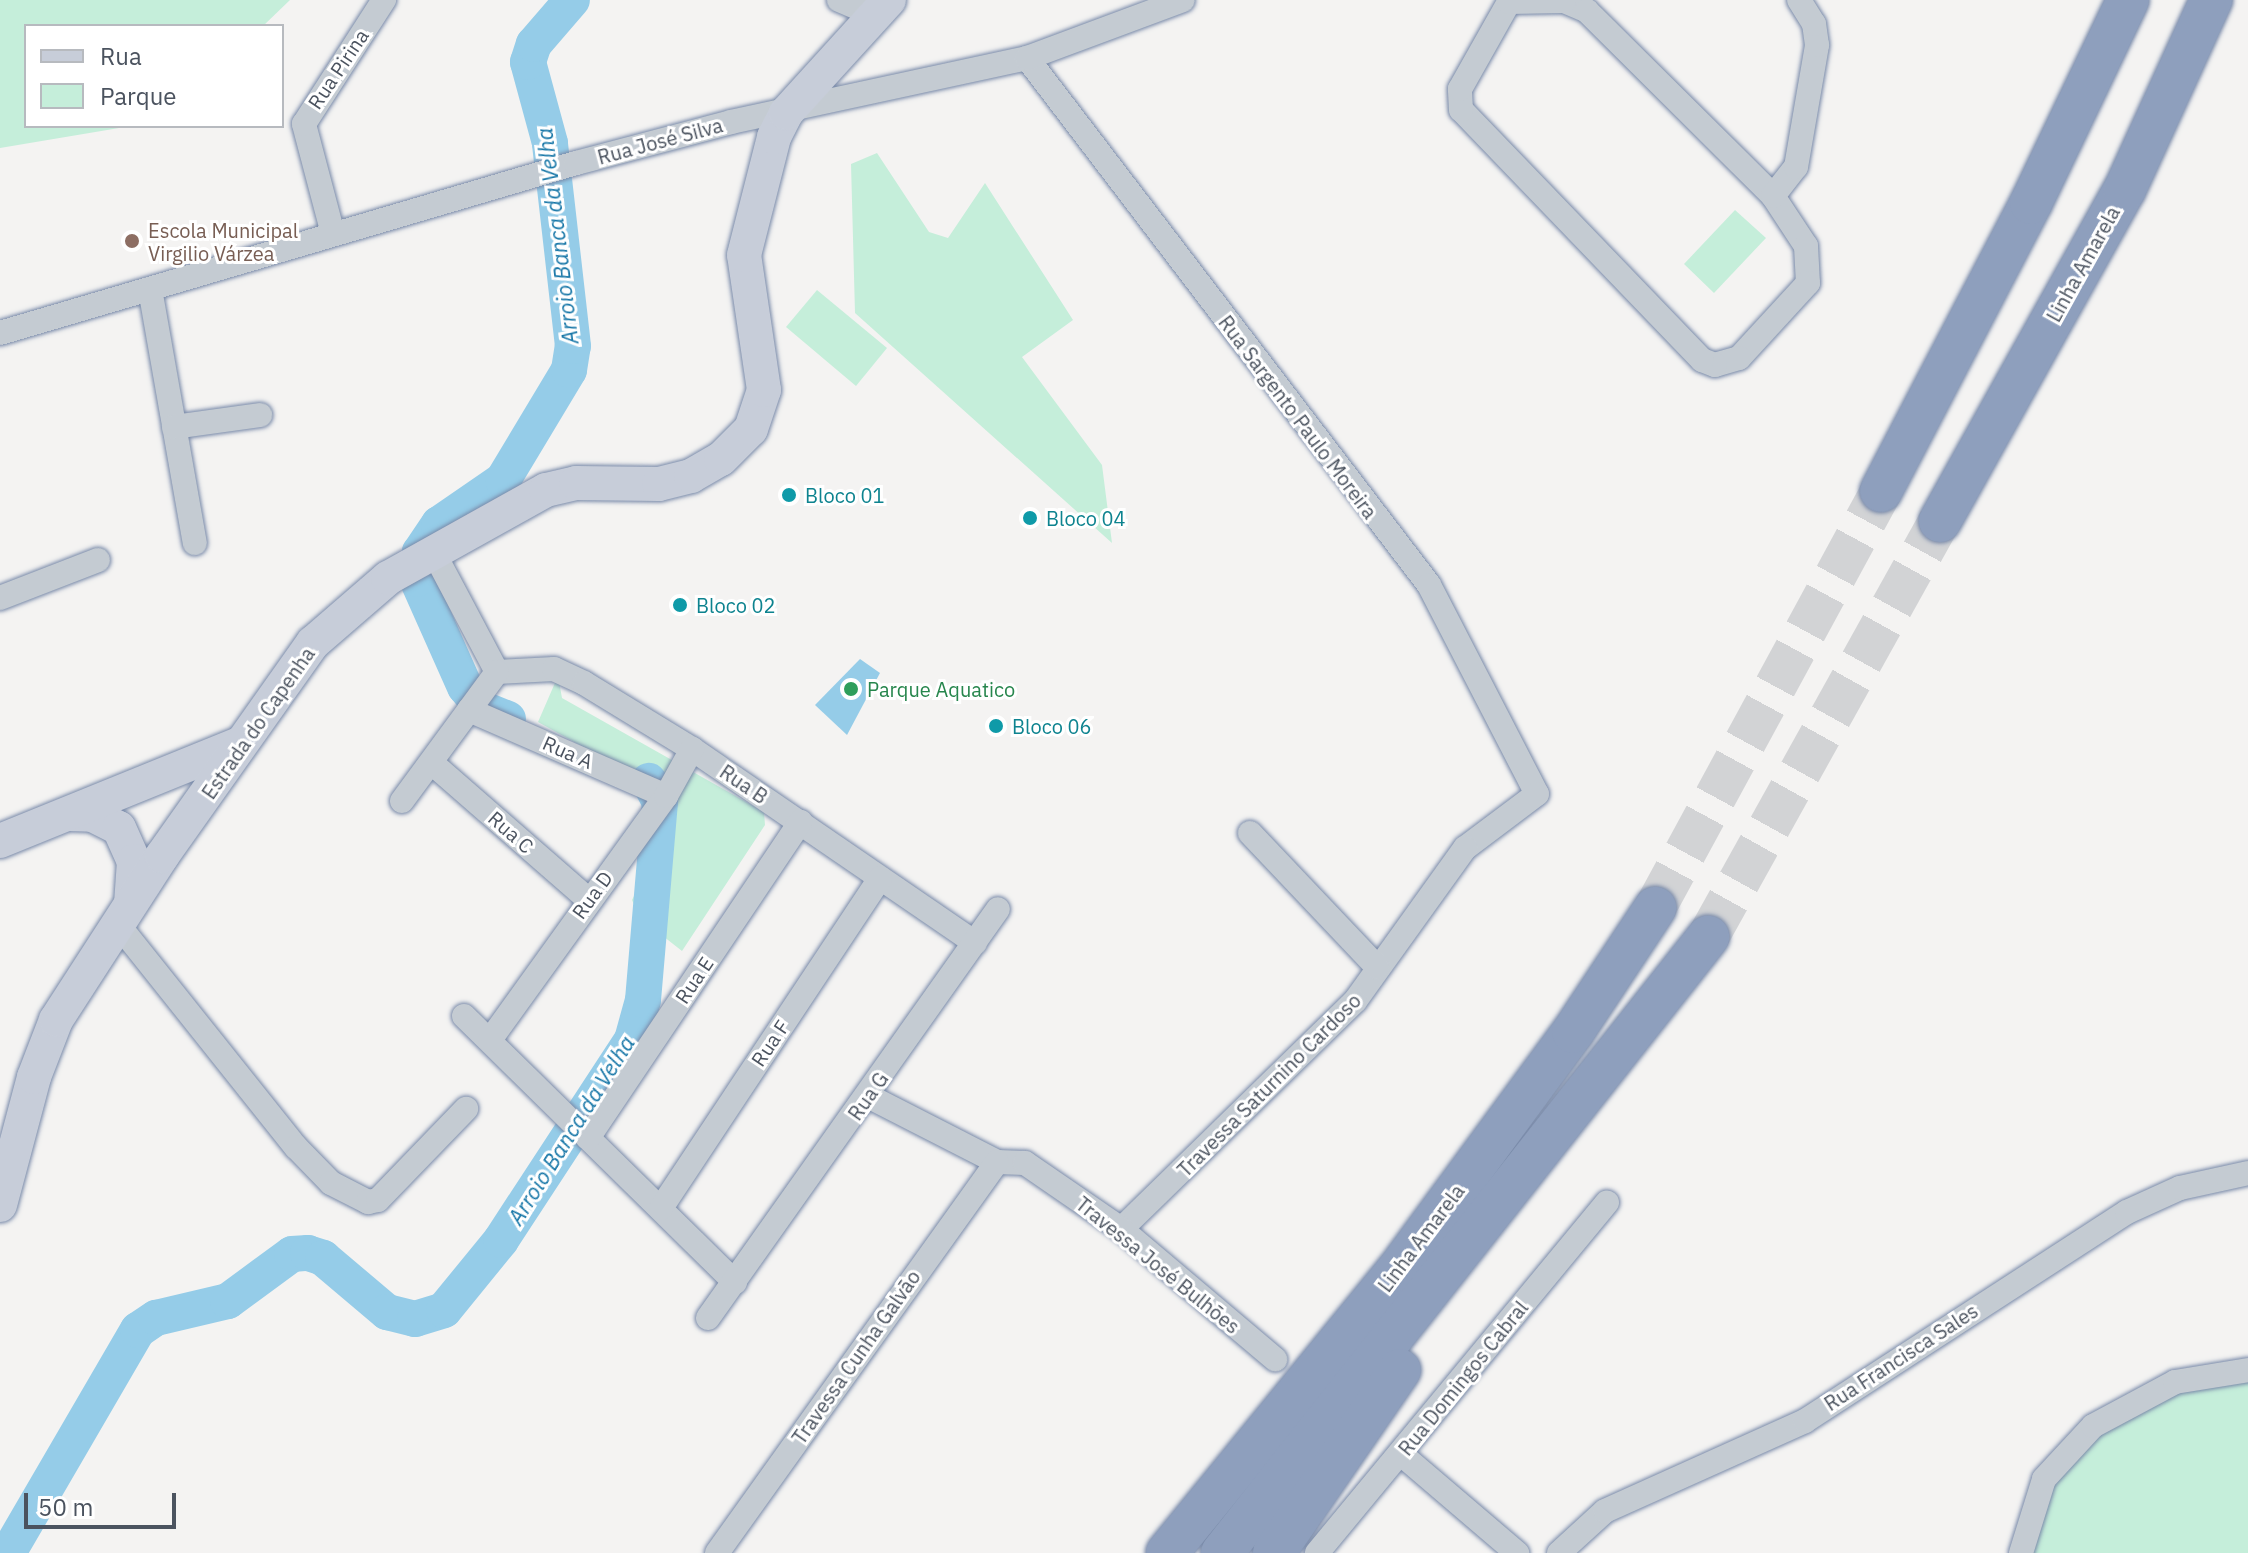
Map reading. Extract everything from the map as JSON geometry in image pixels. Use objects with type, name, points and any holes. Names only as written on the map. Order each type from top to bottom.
[{"type":"highway","points":[[1881,491],[2031,203],[2128,0]]},
{"type":"highway","name":"Linha Amarela","points":[[1940,521],[2125,189],[2211,0]]},
{"type":"highway","name":"Linha Amarela","points":[[1167,1553],[1398,1270],[1573,1032],[1655,908]]},
{"type":"highway","name":"Linha Amarela","points":[[1222,1553],[1708,937]]},
{"type":"highway","points":[[1274,1553],[1404,1365],[1497,1207]]},
{"type":"street","name":"Rua Pirina","points":[[333,234],[304,124],[384,0]]},
{"type":"street","points":[[839,0],[882,8]]},
{"type":"street","name":"Rua José Silva","points":[[0,333],[576,163],[1027,58],[1183,0]]},
{"type":"street","points":[[1773,196],[1796,167],[1817,45],[1814,24],[1799,0]]},
{"type":"street","points":[[1508,1],[1564,1],[1587,11],[1773,196],[1806,246],[1808,283],[1739,358],[1715,365],[1702,360],[1461,110],[1460,89],[1508,1]]},
{"type":"street","name":"Estrada do Capenha","points":[[0,1205],[34,1077],[56,1020],[124,914],[313,643],[388,578],[546,490],[576,483],[659,484],[691,476],[721,459],[751,429],[764,390],[744,255],[774,137],[786,113],[882,8]]},
{"type":"street","name":"Rua Sargento Paulo Moreira","points":[[1027,58],[1429,585],[1537,794]]},
{"type":"street","points":[[150,289],[195,543]]},
{"type":"street","points":[[174,427],[260,415]]},
{"type":"street","points":[[402,801],[433,764],[482,693],[433,554]]},
{"type":"street","points":[[0,598],[98,560]]},
{"type":"street","name":"Rua B","points":[[482,693],[554,669],[692,749],[975,943]]},
{"type":"street","name":"Rua A","points":[[482,693],[666,796]]},
{"type":"street","points":[[0,841],[241,743]]},
{"type":"street","name":"Rua D","points":[[490,1040],[588,899],[666,796],[692,749]]},
{"type":"street","name":"Rua C","points":[[433,764],[588,899]]},
{"type":"street","name":"Travessa Saturnino Cardoso","points":[[1121,1229],[1355,1001],[1465,848],[1537,794]]},
{"type":"street","points":[[69,814],[93,815],[119,828],[134,861],[124,914],[296,1147],[331,1183],[368,1202],[378,1200],[466,1109]]},
{"type":"street","name":"Rua E","points":[[588,1138],[800,822]]},
{"type":"street","points":[[1250,833],[1377,967]]},
{"type":"street","name":"Rua F","points":[[661,1208],[880,878]]},
{"type":"street","name":"Rua G","points":[[708,1318],[998,909]]},
{"type":"street","points":[[464,1016],[735,1282]]},
{"type":"street","name":"Travessa José Bulhões","points":[[868,1096],[997,1162],[1025,1163],[1121,1229],[1275,1359]]},
{"type":"street","name":"Travessa Cunha Galvão","points":[[717,1553],[997,1162]]},
{"type":"street","name":"Rua Francisca Sales","points":[[1559,1553],[1605,1511],[1805,1421],[2127,1212],[2180,1188],[2248,1173]]},
{"type":"street","name":"Rua Domingos Cabral","points":[[1317,1553],[1607,1202]]},
{"type":"street","points":[[2021,1553],[2044,1479],[2093,1426],[2175,1382],[2248,1370]]},
{"type":"street","points":[[1401,1454],[1517,1553]]},
{"type":"green space","points":[[0,0],[290,0],[265,24],[24,24],[24,128],[119,128],[0,148]]},
{"type":"green space","points":[[877,153],[929,232],[948,238],[985,183],[1073,320],[1022,357],[1102,465],[1112,543],[855,313],[851,164]]},
{"type":"green space","points":[[1735,210],[1766,238],[1714,293],[1684,264]]},
{"type":"green space","points":[[817,290],[887,348],[856,386],[786,327]]},
{"type":"green space","points":[[558,676],[562,698],[764,812],[765,825],[682,951],[640,918],[632,900],[655,854],[657,788],[538,722]]},
{"type":"green space","points":[[2248,1378],[2248,1553],[2022,1553],[2037,1494],[2084,1439],[2185,1386]]},
{"type":"water","name":"Parque Aquatico","points":[[860,659],[880,673],[847,735],[815,705]]},
{"type":"waterway","name":"Arroio Banca da Velha","points":[[508,719],[483,709],[465,687],[417,579],[420,552],[439,524],[503,480],[569,370],[573,346],[550,143],[528,62],[534,44],[572,0]]},
{"type":"waterway","name":"Arroio Banca da Velha","points":[[8,1553],[138,1330],[156,1318],[228,1301],[292,1254],[308,1253],[323,1258],[387,1312],[415,1319],[444,1310],[501,1240],[632,1040],[643,1000],[660,802],[649,781]]},
{"type":"tunnel","points":[[1655,908],[1881,491]]},
{"type":"tunnel","points":[[1708,937],[1940,521]]},
{"type":"place","name":"Escola Municipal Virgilio Várzea","points":[[132,241]]},
{"type":"place","name":"Bloco 01","points":[[789,495]]},
{"type":"place","name":"Bloco 04","points":[[1030,518]]},
{"type":"place","name":"Bloco 02","points":[[680,605]]},
{"type":"place","name":"Parque Aquatico","points":[[851,689]]},
{"type":"place","name":"Bloco 06","points":[[996,726]]}]
